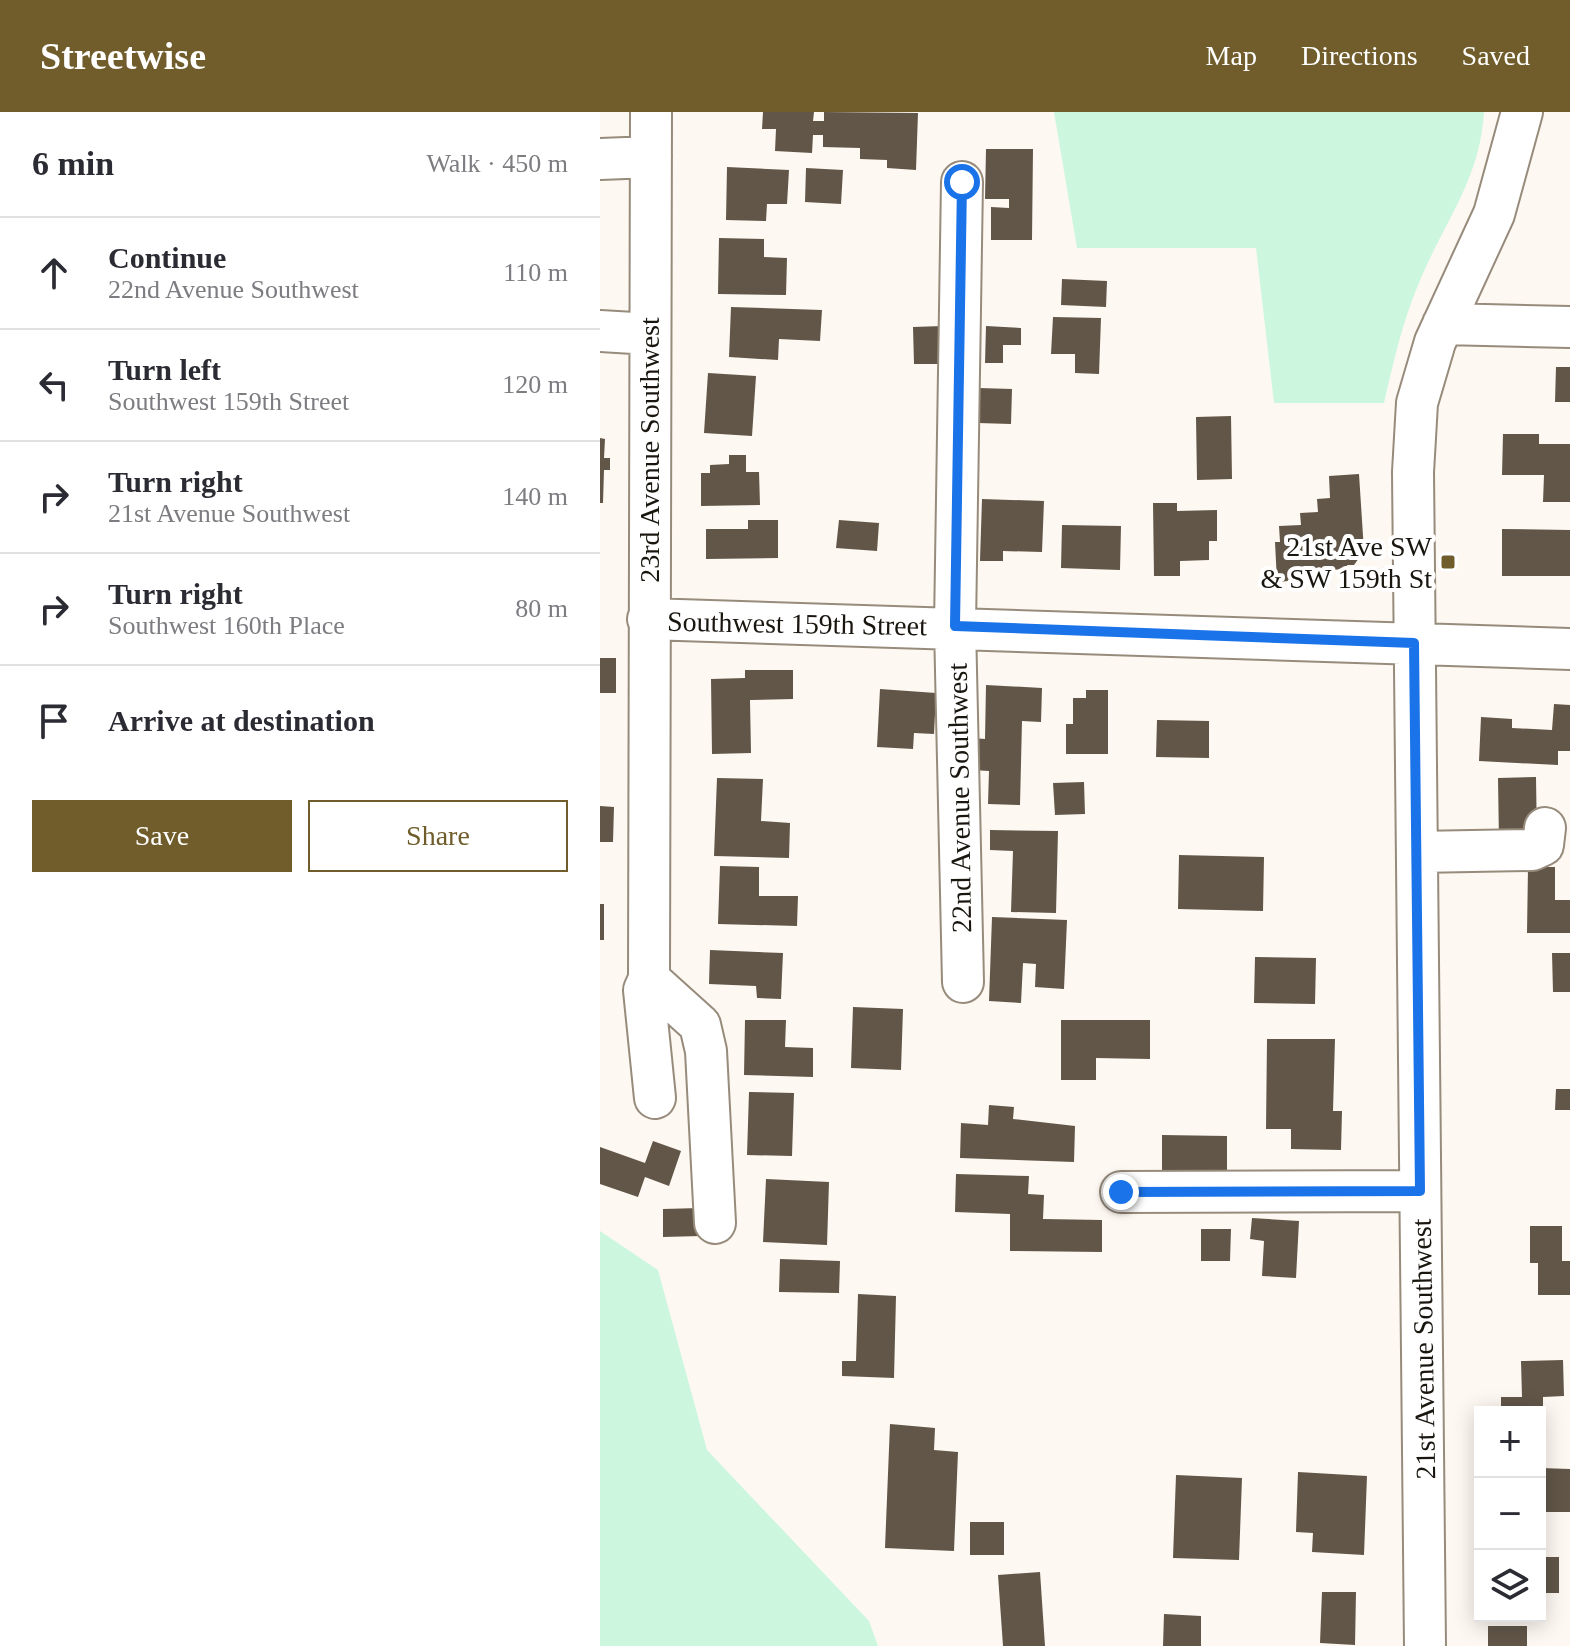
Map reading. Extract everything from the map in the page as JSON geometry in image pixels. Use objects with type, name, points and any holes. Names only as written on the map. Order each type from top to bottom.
[{"type":"street","name":"23rd Avenue Southwest","points":[[651,112],[649,979],[644,990],[655,1098]]},
{"type":"street","name":"21st Avenue Southwest","points":[[1425,1646],[1414,643],[1413,472],[1417,403],[1443,324],[1494,214],[1522,112]]},
{"type":"street","points":[[600,159],[651,157]]},
{"type":"street","name":"22nd Avenue Southwest","points":[[962,182],[955,626],[963,982]]},
{"type":"street","points":[[1443,324],[1570,327]]},
{"type":"street","points":[[600,331],[650,334]]},
{"type":"street","name":"Southwest 159th Street","points":[[648,619],[955,626],[1570,649]]},
{"type":"street","points":[[1417,852],[1532,850],[1543,845],[1545,828]]},
{"type":"street","points":[[649,979],[700,1025],[706,1051],[715,1223]]},
{"type":"street","points":[[1121,1192],[1420,1191]]},
{"type":"green space","points":[[1054,112],[1484,112],[1476,158],[1415,293],[1384,403],[1274,403],[1256,248],[1077,248]]},
{"type":"green space","points":[[600,1231],[658,1270],[707,1450],[869,1621],[878,1646],[600,1646]]},
{"type":"building","points":[[763,112],[814,112],[813,121],[824,121],[824,112],[918,113],[916,170],[887,168],[887,160],[860,159],[860,148],[823,147],[823,135],[813,135],[812,153],[775,151],[776,129],[762,129]]},
{"type":"building","points":[[986,149],[1033,149],[1032,240],[991,240],[991,207],[1009,208],[1009,199],[985,199]]},
{"type":"building","points":[[727,167],[789,170],[787,204],[767,204],[766,221],[726,220]]},
{"type":"building","points":[[806,168],[843,170],[841,204],[805,202]]},
{"type":"building","points":[[719,238],[764,239],[764,257],[787,258],[786,295],[718,294]]},
{"type":"building","points":[[1062,279],[1107,281],[1106,307],[1061,305]]},
{"type":"building","points":[[731,307],[822,310],[820,341],[779,339],[778,360],[729,357]]},
{"type":"building","points":[[1053,317],[1101,318],[1099,374],[1075,373],[1075,354],[1051,354]]},
{"type":"building","points":[[943,326],[944,364],[914,364],[913,327]]},
{"type":"building","points":[[986,326],[1021,328],[1021,345],[1003,345],[1003,363],[985,363]]},
{"type":"building","points":[[1556,367],[1570,367],[1570,402],[1555,402]]},
{"type":"building","points":[[708,373],[756,376],[752,436],[704,433]]},
{"type":"building","points":[[979,388],[1012,389],[1011,424],[978,423]]},
{"type":"building","points":[[1231,416],[1232,479],[1197,480],[1196,417]]},
{"type":"building","points":[[1503,434],[1539,434],[1539,444],[1570,444],[1570,502],[1543,502],[1544,475],[1502,475]]},
{"type":"building","points":[[600,438],[605,439],[604,458],[610,458],[610,470],[604,470],[603,503],[600,503]]},
{"type":"building","points":[[729,455],[746,455],[746,472],[759,472],[760,505],[701,506],[701,473],[710,473],[710,465],[729,464]]},
{"type":"building","points":[[1359,474],[1364,551],[1354,565],[1347,565],[1348,569],[1311,571],[1311,579],[1277,582],[1275,542],[1280,542],[1279,526],[1301,525],[1300,513],[1318,512],[1317,499],[1330,498],[1329,476]]},
{"type":"building","points":[[982,499],[1044,501],[1042,552],[1003,551],[1003,561],[980,561]]},
{"type":"building","points":[[1153,503],[1177,503],[1177,511],[1217,510],[1217,541],[1209,541],[1209,560],[1180,561],[1180,576],[1154,576]]},
{"type":"building","points":[[748,520],[778,520],[778,558],[706,559],[706,529],[748,529]]},
{"type":"building","points":[[839,520],[879,523],[877,551],[836,548]]},
{"type":"building","points":[[1062,525],[1121,526],[1120,570],[1061,568]]},
{"type":"building","points":[[1502,529],[1570,530],[1570,576],[1502,576]]},
{"type":"building","points":[[600,658],[616,658],[616,693],[600,693]]},
{"type":"building","points":[[745,670],[793,670],[793,699],[750,700],[751,753],[712,754],[711,679],[745,678]]},
{"type":"building","points":[[986,685],[1042,688],[1041,722],[1022,721],[1020,805],[988,804],[989,771],[972,770],[973,738],[985,739]]},
{"type":"building","points":[[880,689],[936,693],[934,734],[914,733],[913,749],[877,747]]},
{"type":"building","points":[[1086,690],[1108,690],[1108,754],[1066,754],[1066,724],[1073,724],[1073,698],[1086,698]]},
{"type":"building","points":[[1554,704],[1570,705],[1570,751],[1558,751],[1558,765],[1479,761],[1481,717],[1512,719],[1512,728],[1552,730]]},
{"type":"building","points":[[1157,720],[1209,721],[1209,758],[1156,757]]},
{"type":"building","points":[[1536,777],[1537,842],[1499,842],[1498,778]]},
{"type":"building","points":[[717,778],[763,779],[761,821],[790,823],[789,858],[714,856]]},
{"type":"building","points":[[1084,782],[1085,814],[1055,815],[1053,783]]},
{"type":"building","points":[[600,806],[614,807],[613,842],[600,842]]},
{"type":"building","points":[[990,830],[1058,831],[1056,913],[1011,912],[1013,851],[990,850]]},
{"type":"building","points":[[1179,855],[1264,857],[1263,911],[1178,909]]},
{"type":"building","points":[[720,866],[759,867],[759,896],[798,896],[797,926],[718,924]]},
{"type":"building","points":[[1528,867],[1555,867],[1555,900],[1570,900],[1570,933],[1527,933]]},
{"type":"building","points":[[600,904],[604,904],[604,940],[600,940]]},
{"type":"building","points":[[992,917],[1067,920],[1064,989],[1035,987],[1036,964],[1023,963],[1021,1003],[989,1001]]},
{"type":"building","points":[[710,950],[783,953],[781,999],[757,998],[756,986],[709,984]]},
{"type":"building","points":[[1552,953],[1570,953],[1570,992],[1553,992]]},
{"type":"building","points":[[1255,957],[1316,958],[1315,1004],[1254,1003]]},
{"type":"building","points":[[853,1007],[903,1009],[901,1070],[851,1068]]},
{"type":"building","points":[[745,1020],[786,1020],[785,1047],[813,1048],[813,1077],[744,1075]]},
{"type":"building","points":[[1061,1020],[1150,1020],[1150,1059],[1096,1058],[1096,1080],[1061,1080]]},
{"type":"building","points":[[1267,1039],[1335,1039],[1333,1111],[1342,1111],[1341,1150],[1291,1149],[1291,1129],[1266,1129]]},
{"type":"building","points":[[1556,1089],[1570,1089],[1570,1110],[1555,1110]]},
{"type":"building","points":[[749,1092],[794,1093],[792,1156],[747,1155]]},
{"type":"building","points":[[989,1105],[1014,1107],[1013,1119],[1075,1126],[1074,1162],[960,1158],[961,1123],[988,1125]]},
{"type":"building","points":[[1162,1135],[1227,1136],[1227,1176],[1162,1175]]},
{"type":"building","points":[[653,1141],[681,1151],[669,1186],[645,1177],[638,1197],[600,1184],[600,1147],[645,1163]]},
{"type":"building","points":[[956,1174],[1029,1176],[1028,1194],[1044,1195],[1043,1219],[1102,1220],[1102,1252],[1010,1251],[1010,1214],[955,1212]]},
{"type":"building","points":[[766,1179],[829,1182],[827,1245],[763,1242]]},
{"type":"building","points":[[700,1208],[701,1236],[663,1237],[663,1209]]},
{"type":"building","points":[[1252,1218],[1299,1221],[1296,1278],[1262,1276],[1264,1241],[1250,1239]]},
{"type":"building","points":[[1530,1226],[1562,1226],[1562,1261],[1570,1261],[1570,1295],[1538,1295],[1538,1263],[1530,1263]]},
{"type":"building","points":[[1201,1229],[1231,1229],[1230,1261],[1201,1261]]},
{"type":"building","points":[[780,1259],[840,1261],[839,1293],[779,1292]]},
{"type":"building","points":[[858,1294],[896,1296],[894,1378],[842,1376],[842,1361],[856,1361]]},
{"type":"building","points":[[1563,1360],[1564,1396],[1543,1397],[1543,1406],[1501,1406],[1501,1397],[1522,1397],[1521,1361]]},
{"type":"building","points":[[890,1424],[935,1428],[934,1450],[958,1452],[954,1551],[885,1548]]},
{"type":"building","points":[[1546,1468],[1570,1469],[1570,1512],[1546,1512]]},
{"type":"building","points":[[1298,1472],[1367,1476],[1364,1555],[1312,1552],[1313,1533],[1296,1532]]},
{"type":"building","points":[[1176,1475],[1242,1478],[1239,1560],[1173,1558]]},
{"type":"building","points":[[970,1522],[1004,1522],[1004,1555],[970,1555]]},
{"type":"building","points":[[1546,1557],[1559,1557],[1559,1593],[1546,1593]]},
{"type":"building","points":[[1040,1572],[1045,1646],[1003,1646],[998,1575]]},
{"type":"building","points":[[1322,1592],[1356,1592],[1355,1645],[1320,1643]]},
{"type":"building","points":[[1164,1614],[1201,1616],[1201,1646],[1163,1646]]},
{"type":"building","points":[[1488,1626],[1527,1626],[1527,1646],[1488,1646]]},
{"type":"place","name":"21st Ave SW & SW 159th St","points":[[1448,562]]},
{"type":"route","points":[[962,182],[955,626],[1414,643],[1420,1191],[1121,1192]]}]
